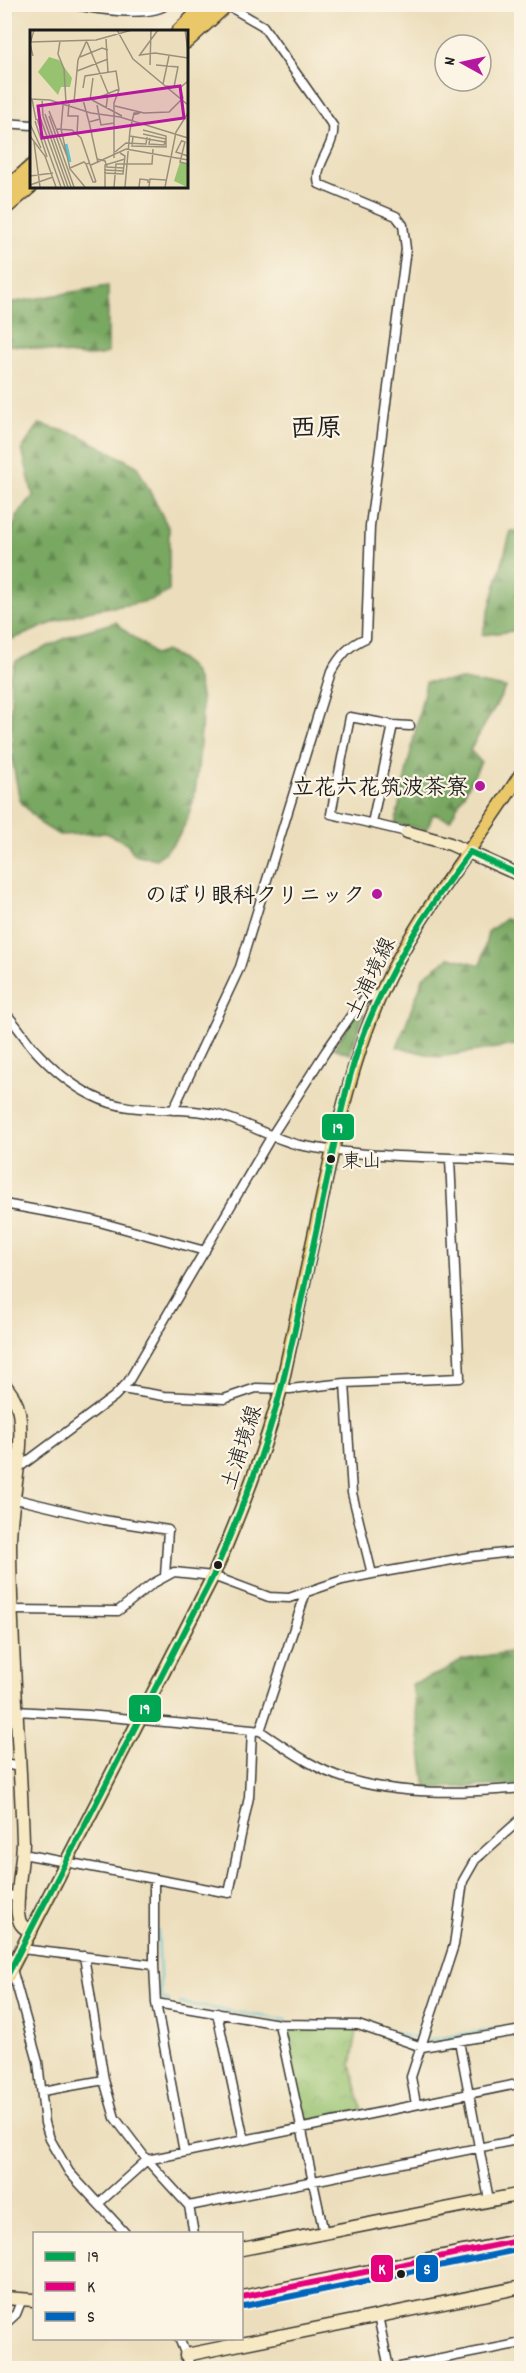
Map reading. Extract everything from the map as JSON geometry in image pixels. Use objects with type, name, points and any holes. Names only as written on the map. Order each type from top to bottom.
[{"type":"highway","points":[[181,30],[208,4]]},
{"type":"highway","points":[[188,39],[225,5]]},
{"type":"highway","points":[[4,192],[30,169]]},
{"type":"highway","points":[[4,208],[30,186]]},
{"type":"main road","points":[[513,786],[522,762]]},
{"type":"main road","points":[[470,852],[522,772]]},
{"type":"main road","name":"土浦境線","points":[[4,1983],[213,1576],[254,1477],[280,1389],[355,1062],[381,993],[436,897],[470,852]]},
{"type":"street","points":[[4,29],[8,4]]},
{"type":"street","points":[[69,4],[118,10],[160,9],[167,4]]},
{"type":"street","points":[[173,1110],[240,967],[331,672],[353,643],[366,638],[370,526],[406,249],[403,225],[396,216],[319,184],[317,175],[334,134],[333,126],[263,26],[225,5]]},
{"type":"street","points":[[4,123],[30,125]]},
{"type":"street","points":[[410,726],[350,717],[331,814],[407,832],[470,852],[522,876]]},
{"type":"street","points":[[372,823],[393,725]]},
{"type":"street","points":[[17,1469],[122,1389],[161,1329],[271,1137],[357,1007],[366,998],[381,993]]},
{"type":"street","points":[[4,1012],[51,1065],[70,1082],[93,1096],[129,1109],[214,1114],[271,1137],[333,1150],[399,1158],[522,1162]]},
{"type":"street","points":[[122,1389],[154,1395],[224,1399],[256,1388],[280,1389],[345,1383],[460,1378],[450,1159]]},
{"type":"street","points":[[4,1204],[92,1220],[205,1251]]},
{"type":"street","points":[[345,1383],[352,1493],[372,1574]]},
{"type":"street","points":[[4,1384],[15,1398],[19,1412],[17,1469],[9,1504],[11,1610],[23,1854],[19,1919],[31,1932]]},
{"type":"street","points":[[9,1504],[168,1530],[165,1576]]},
{"type":"street","points":[[11,1610],[118,1611],[165,1576],[174,1572],[213,1576],[269,1597],[289,1598],[342,1580],[487,1554],[522,1551]]},
{"type":"street","points":[[23,1854],[154,1882],[229,1893],[249,1797],[256,1731],[305,1594]]},
{"type":"street","points":[[15,1711],[256,1731],[343,1778],[362,1782],[426,1791],[522,1788]]},
{"type":"street","points":[[4,1764],[20,1767]]},
{"type":"street","points":[[416,2104],[411,2077],[454,1945],[463,1881],[475,1860],[522,1818]]},
{"type":"street","points":[[154,1882],[156,2003],[184,2152]]},
{"type":"street","points":[[4,1894],[20,1898]]},
{"type":"street","points":[[22,1949],[154,1965]]},
{"type":"street","points":[[84,1956],[104,2080],[115,2118],[147,2160],[189,2206],[195,2232]]},
{"type":"street","points":[[12,1969],[30,2027],[43,2091],[45,2123],[58,2156],[124,2232]]},
{"type":"street","points":[[156,2003],[279,2024],[357,2025],[422,2047],[522,2030]]},
{"type":"street","points":[[217,2013],[244,2140]]},
{"type":"street","points":[[279,2024],[324,2233]]},
{"type":"street","points":[[459,2041],[489,2200]]},
{"type":"street","points":[[43,2091],[104,2080]]},
{"type":"street","points":[[99,2203],[147,2160],[522,2083]]},
{"type":"street","points":[[189,2206],[522,2139]]},
{"type":"street","points":[[243,2249],[522,2194]]},
{"type":"street","points":[[243,2297],[522,2240]]},
{"type":"street","points":[[186,2355],[522,2287]]},
{"type":"street","points":[[4,2298],[28,2300]]},
{"type":"street","points":[[4,2325],[28,2300]]},
{"type":"street","points":[[378,2316],[389,2368]]},
{"type":"street","points":[[180,2340],[191,2368]]},
{"type":"street","points":[[396,2368],[522,2343]]},
{"type":"green space","points":[[108,286],[108,353],[72,355],[31,347],[5,345],[5,304]]},
{"type":"green space","points":[[39,424],[79,435],[137,466],[169,529],[169,591],[139,603],[84,612],[13,639],[4,632],[11,533],[18,514],[33,496],[22,449]]},
{"type":"green space","points":[[511,531],[521,531],[521,630],[482,635]]},
{"type":"green space","points":[[116,622],[155,655],[165,651],[185,663],[192,669],[200,689],[201,724],[192,806],[179,836],[156,859],[134,854],[127,843],[106,833],[59,835],[41,824],[20,801],[13,765],[10,677],[16,661],[77,633]]},
{"type":"green space","points":[[463,680],[506,688],[470,750],[481,762],[450,820],[433,814],[427,830],[395,824],[426,682]]},
{"type":"green space","points":[[505,919],[521,924],[521,1044],[439,1057],[397,1047],[424,976],[450,957],[481,965],[488,932]]},
{"type":"green space","points":[[357,1011],[364,1014],[350,1054],[334,1048]]},
{"type":"green space","points":[[521,1650],[521,1785],[426,1788],[412,1684],[445,1671],[461,1660]]},
{"type":"green space","points":[[279,2024],[358,2025],[351,2065],[363,2115],[302,2128]]},
{"type":"waterway","points":[[157,1883],[158,1894]]},
{"type":"waterway","points":[[158,1930],[161,1998],[170,2001]]},
{"type":"waterway","points":[[179,2003],[286,2020]]},
{"type":"waterway","points":[[428,2040],[522,2025]]},
{"type":"waterway","points":[[389,2031],[420,2040]]},
{"type":"transit line","name":"19","points":[[470,852],[522,876]]},
{"type":"transit line","name":"19","points":[[4,1982],[213,1576],[251,1484],[281,1389],[341,1112],[360,1044],[394,968],[437,897],[470,852]]},
{"type":"transit line","name":"K","points":[[243,2297],[522,2240]]},
{"type":"transit line","name":"S","points":[[244,2306],[522,2249]]},
{"type":"place","name":"立花六花筑波茶寮","points":[[480,786]]},
{"type":"place","name":"のぼり眼科クリニック","points":[[377,894]]},
{"type":"place","name":"東山","points":[[331,1159]]},
{"type":"district","name":"西原","points":[[316,427]]}]
